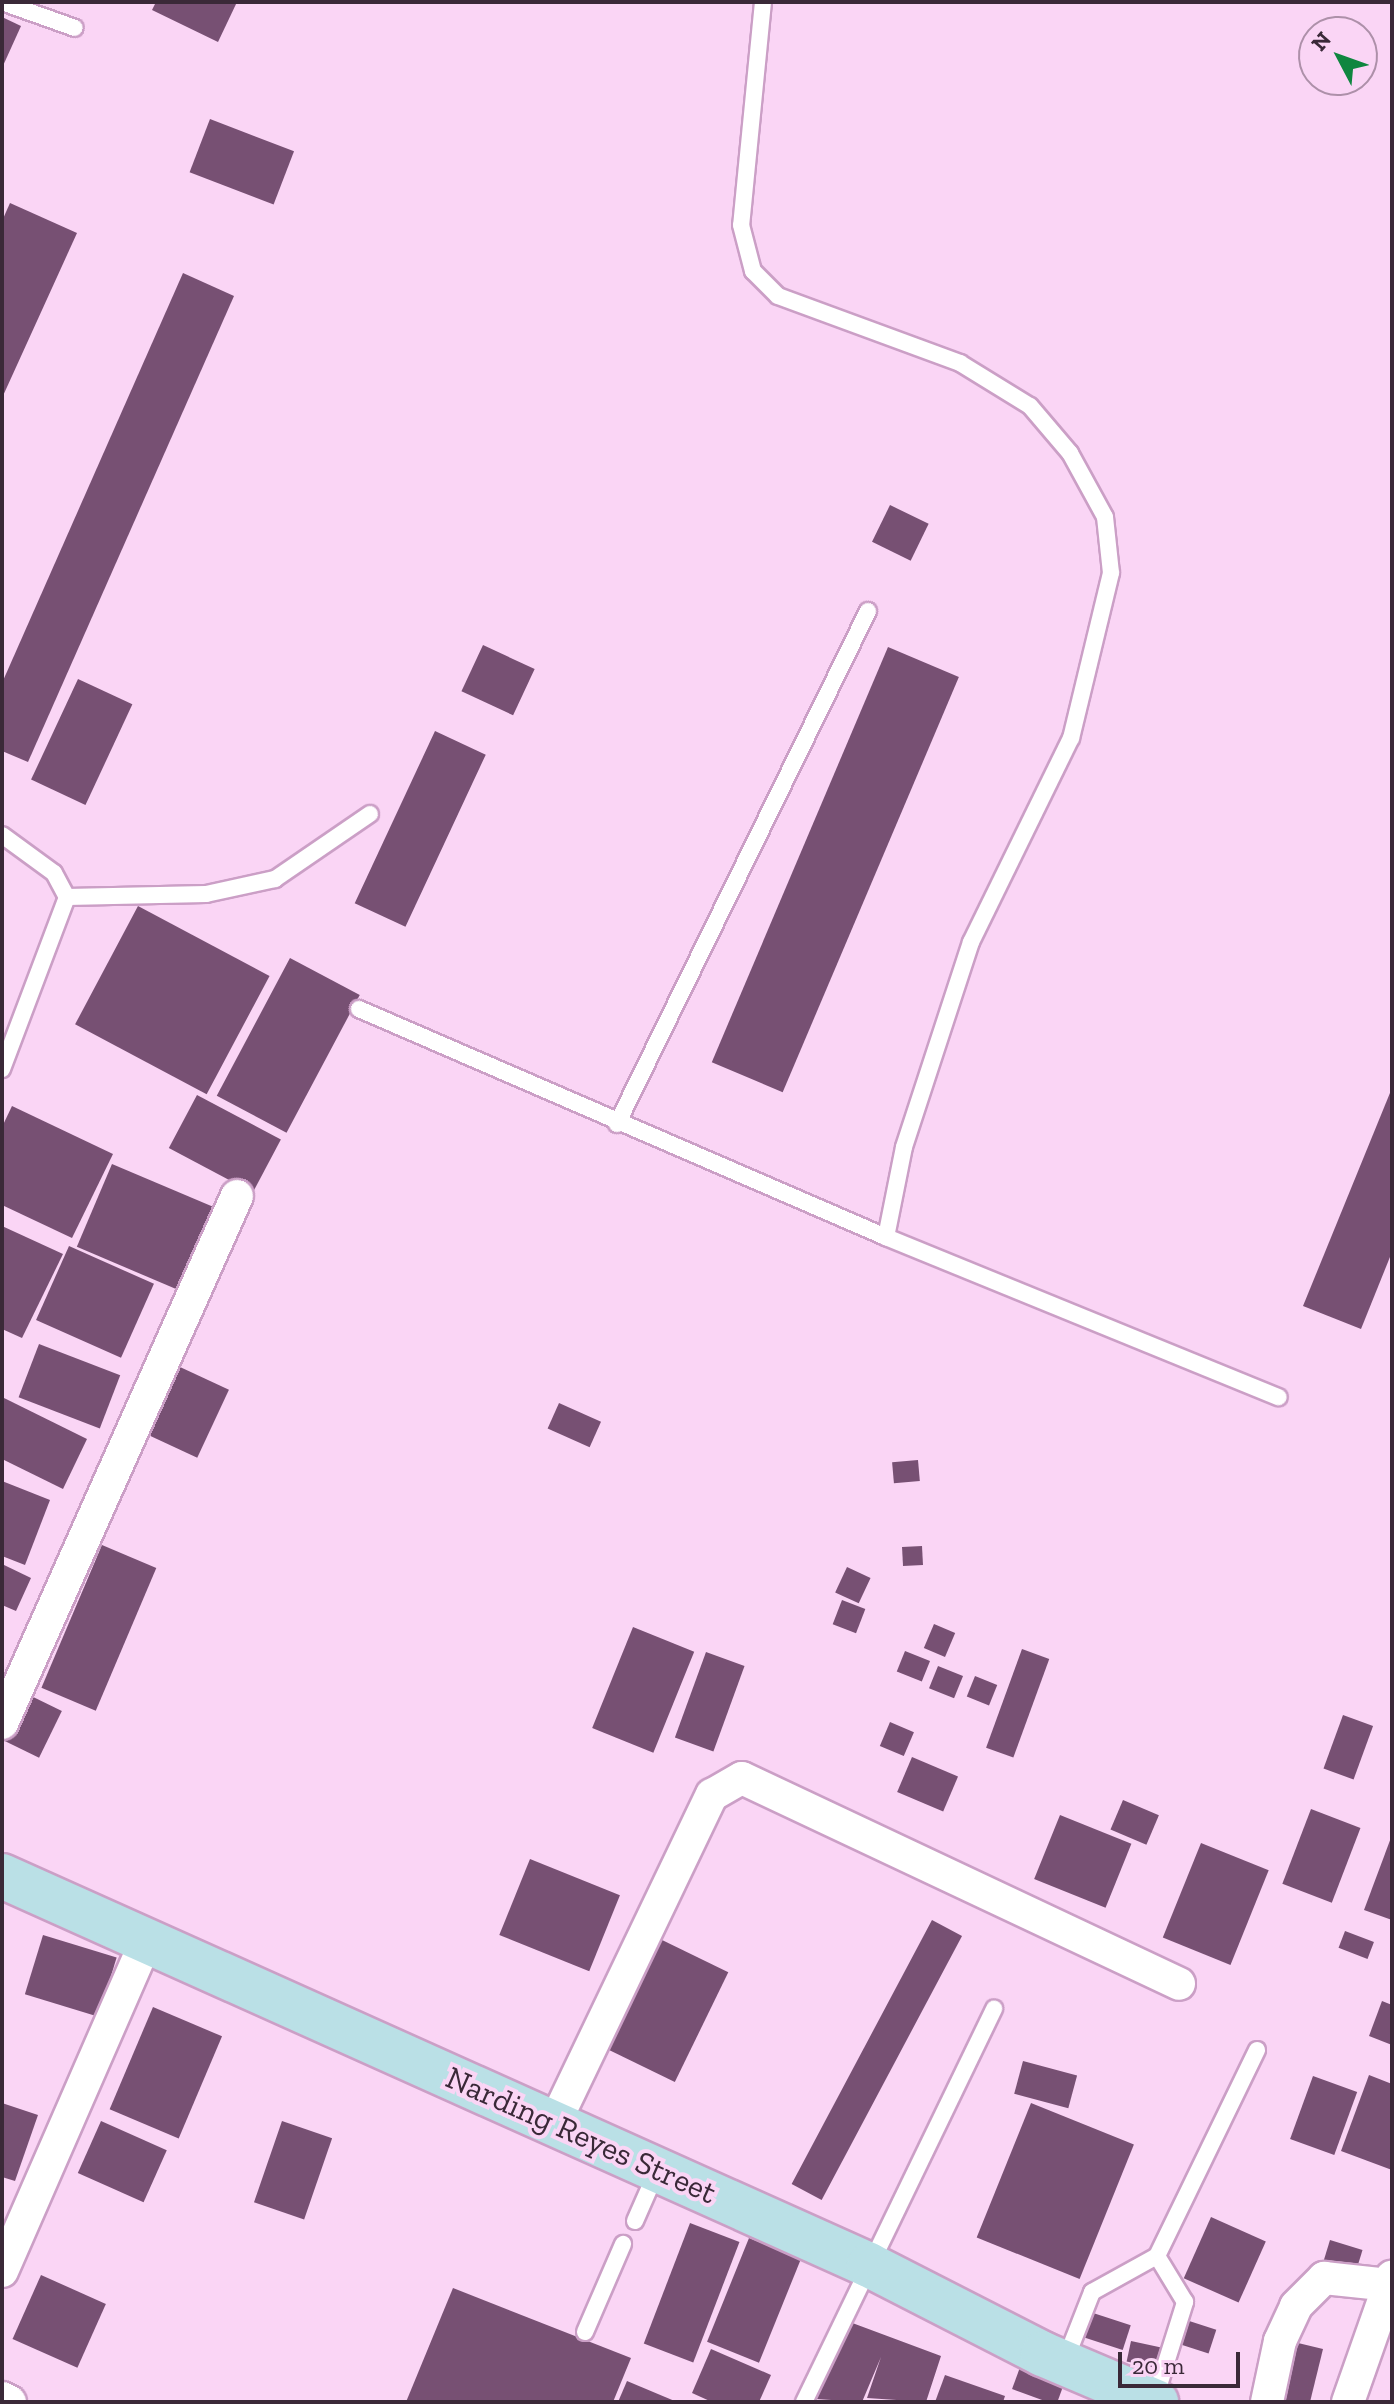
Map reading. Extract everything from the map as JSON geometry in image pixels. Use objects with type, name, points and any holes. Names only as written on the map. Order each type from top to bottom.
[{"type":"street","points":[[2,1723],[237,1196]]},
{"type":"street","points":[[555,2122],[712,1795],[742,1778],[1179,1984]]},
{"type":"street","name":"Narding Reyes Street","points":[[2,1876],[869,2265],[1064,2362],[1155,2402]]},
{"type":"street","points":[[2,2271],[146,1942]]},
{"type":"street","points":[[1267,2402],[1291,2318],[1324,2278],[1390,2281],[1348,2402]]},
{"type":"street","points":[[2,2398],[10,2402]]},
{"type":"lane","points":[[2,2],[75,28]]},
{"type":"lane","points":[[763,2],[741,225],[753,271],[778,296],[960,363],[1030,406],[1070,453],[1105,517],[1111,573],[1071,738],[971,942],[904,1147],[886,1237]]},
{"type":"lane","points":[[617,1124],[868,611]]},
{"type":"lane","points":[[67,897],[206,894],[275,879],[370,814]]},
{"type":"lane","points":[[2,835],[54,873],[67,897],[2,1069]]},
{"type":"lane","points":[[359,1009],[617,1124],[1279,1397]]},
{"type":"lane","points":[[804,2402],[994,2009]]},
{"type":"lane","points":[[1064,2362],[1092,2292],[1157,2256],[1257,2050]]},
{"type":"lane","points":[[635,2221],[658,2169]]},
{"type":"lane","points":[[585,2332],[623,2244]]},
{"type":"lane","points":[[1155,2402],[1185,2302],[1157,2256]]},
{"type":"building","points":[[156,2],[237,2],[218,42],[152,10]]},
{"type":"building","points":[[2,17],[21,26],[2,68]]},
{"type":"building","points":[[210,119],[294,151],[274,204],[190,172]]},
{"type":"building","points":[[10,203],[77,233],[2,398],[2,221]]},
{"type":"building","points":[[183,273],[234,296],[28,762],[2,751],[2,683]]},
{"type":"building","points":[[890,505],[929,524],[911,561],[872,542]]},
{"type":"building","points":[[483,645],[535,669],[513,715],[461,691]]},
{"type":"building","points":[[888,647],[959,677],[783,1092],[712,1062]]},
{"type":"building","points":[[78,679],[132,704],[85,805],[31,780]]},
{"type":"building","points":[[435,731],[486,755],[405,927],[355,903]]},
{"type":"building","points":[[138,906],[270,976],[207,1094],[75,1024]]},
{"type":"building","points":[[290,958],[360,995],[287,1133],[217,1096]]},
{"type":"building","points":[[1392,1088],[1392,1252],[1361,1329],[1303,1306]]},
{"type":"building","points":[[197,1095],[281,1140],[253,1193],[169,1148]]},
{"type":"building","points":[[12,1106],[113,1154],[72,1238],[2,1205],[2,1127]]},
{"type":"building","points":[[112,1164],[214,1207],[179,1290],[77,1247]]},
{"type":"building","points":[[2,1226],[63,1254],[22,1338],[2,1329]]},
{"type":"building","points":[[69,1246],[154,1284],[121,1358],[36,1320]]},
{"type":"building","points":[[39,1344],[120,1375],[100,1428],[19,1397]]},
{"type":"building","points":[[180,1367],[229,1390],[197,1458],[148,1435]]},
{"type":"building","points":[[2,1397],[87,1439],[63,1489],[2,1459]]},
{"type":"building","points":[[559,1403],[601,1422],[590,1447],[548,1429]]},
{"type":"building","points":[[918,1460],[920,1481],[894,1483],[892,1462]]},
{"type":"building","points":[[2,1481],[50,1500],[25,1565],[2,1556]]},
{"type":"building","points":[[102,1545],[156,1568],[96,1711],[41,1688]]},
{"type":"building","points":[[922,1546],[923,1565],[903,1566],[902,1547]]},
{"type":"building","points":[[2,1564],[31,1578],[16,1611],[2,1605]]},
{"type":"building","points":[[847,1567],[871,1578],[859,1603],[835,1592]]},
{"type":"building","points":[[842,1600],[865,1609],[856,1633],[833,1624]]},
{"type":"building","points":[[934,1624],[955,1633],[945,1657],[924,1648]]},
{"type":"building","points":[[633,1627],[694,1652],[653,1753],[592,1728]]},
{"type":"building","points":[[1022,1649],[1049,1659],[1013,1758],[986,1748]]},
{"type":"building","points":[[905,1651],[930,1661],[922,1682],[897,1671]]},
{"type":"building","points":[[706,1652],[745,1666],[713,1752],[675,1738]]},
{"type":"building","points":[[938,1666],[963,1676],[954,1698],[929,1688]]},
{"type":"building","points":[[975,1676],[997,1685],[989,1705],[967,1696]]},
{"type":"building","points":[[25,1693],[62,1711],[39,1758],[2,1740]]},
{"type":"building","points":[[1343,1715],[1373,1726],[1354,1780],[1324,1769]]},
{"type":"building","points":[[890,1722],[914,1732],[904,1756],[880,1746]]},
{"type":"building","points":[[912,1757],[958,1777],[943,1812],[897,1792]]},
{"type":"building","points":[[1123,1800],[1159,1815],[1146,1845],[1110,1829]]},
{"type":"building","points":[[1311,1809],[1360,1828],[1332,1903],[1282,1884]]},
{"type":"building","points":[[1060,1815],[1131,1844],[1106,1908],[1034,1879]]},
{"type":"building","points":[[1392,1835],[1392,1920],[1364,1910]]},
{"type":"building","points":[[1201,1843],[1269,1870],[1230,1965],[1163,1938]]},
{"type":"building","points":[[530,1859],[620,1895],[589,1971],[499,1935]]},
{"type":"building","points":[[932,1920],[962,1936],[822,2200],[792,2184]]},
{"type":"building","points":[[1345,1931],[1374,1942],[1367,1959],[1339,1948]]},
{"type":"building","points":[[43,1935],[117,1958],[99,2017],[25,1994]]},
{"type":"building","points":[[660,1939],[728,1972],[675,2082],[607,2049]]},
{"type":"building","points":[[1382,2001],[1392,2005],[1392,2045],[1369,2036]]},
{"type":"building","points":[[153,2007],[222,2036],[179,2138],[110,2109]]},
{"type":"building","points":[[1023,2061],[1077,2075],[1068,2108],[1014,2094]]},
{"type":"building","points":[[1369,2075],[1392,2084],[1392,2170],[1341,2151]]},
{"type":"building","points":[[1313,2076],[1357,2092],[1334,2155],[1290,2139]]},
{"type":"building","points":[[2,2103],[38,2115],[15,2181],[2,2177]]},
{"type":"building","points":[[1031,2103],[1134,2145],[1080,2279],[977,2237]]},
{"type":"building","points":[[101,2121],[167,2150],[144,2202],[78,2173]]},
{"type":"building","points":[[282,2121],[332,2138],[304,2220],[254,2202]]},
{"type":"building","points":[[1211,2217],[1266,2241],[1239,2303],[1184,2278]]},
{"type":"building","points":[[690,2223],[739,2242],[693,2362],[644,2343]]},
{"type":"building","points":[[749,2238],[801,2259],[759,2363],[707,2342]]},
{"type":"building","points":[[1330,2240],[1363,2250],[1348,2296],[1316,2286]]},
{"type":"building","points":[[41,2275],[106,2304],[77,2368],[13,2339]]},
{"type":"building","points":[[453,2288],[631,2358],[613,2402],[406,2402]]},
{"type":"building","points":[[1087,2311],[1131,2325],[1123,2350],[1079,2336]]},
{"type":"building","points":[[1183,2319],[1216,2330],[1209,2354],[1175,2343]]},
{"type":"building","points":[[847,2321],[941,2356],[926,2402],[867,2398],[881,2357],[862,2402],[816,2399]]},
{"type":"building","points":[[1265,2335],[1323,2349],[1310,2402],[1249,2402]]},
{"type":"building","points":[[1131,2341],[1168,2349],[1164,2369],[1127,2362]]},
{"type":"building","points":[[711,2349],[771,2375],[759,2402],[712,2402],[692,2393]]},
{"type":"building","points":[[1023,2359],[1067,2375],[1057,2402],[1048,2402],[1012,2389]]},
{"type":"building","points":[[945,2375],[1005,2396],[1003,2402],[935,2402]]},
{"type":"building","points":[[627,2381],[677,2402],[618,2402]]}]
